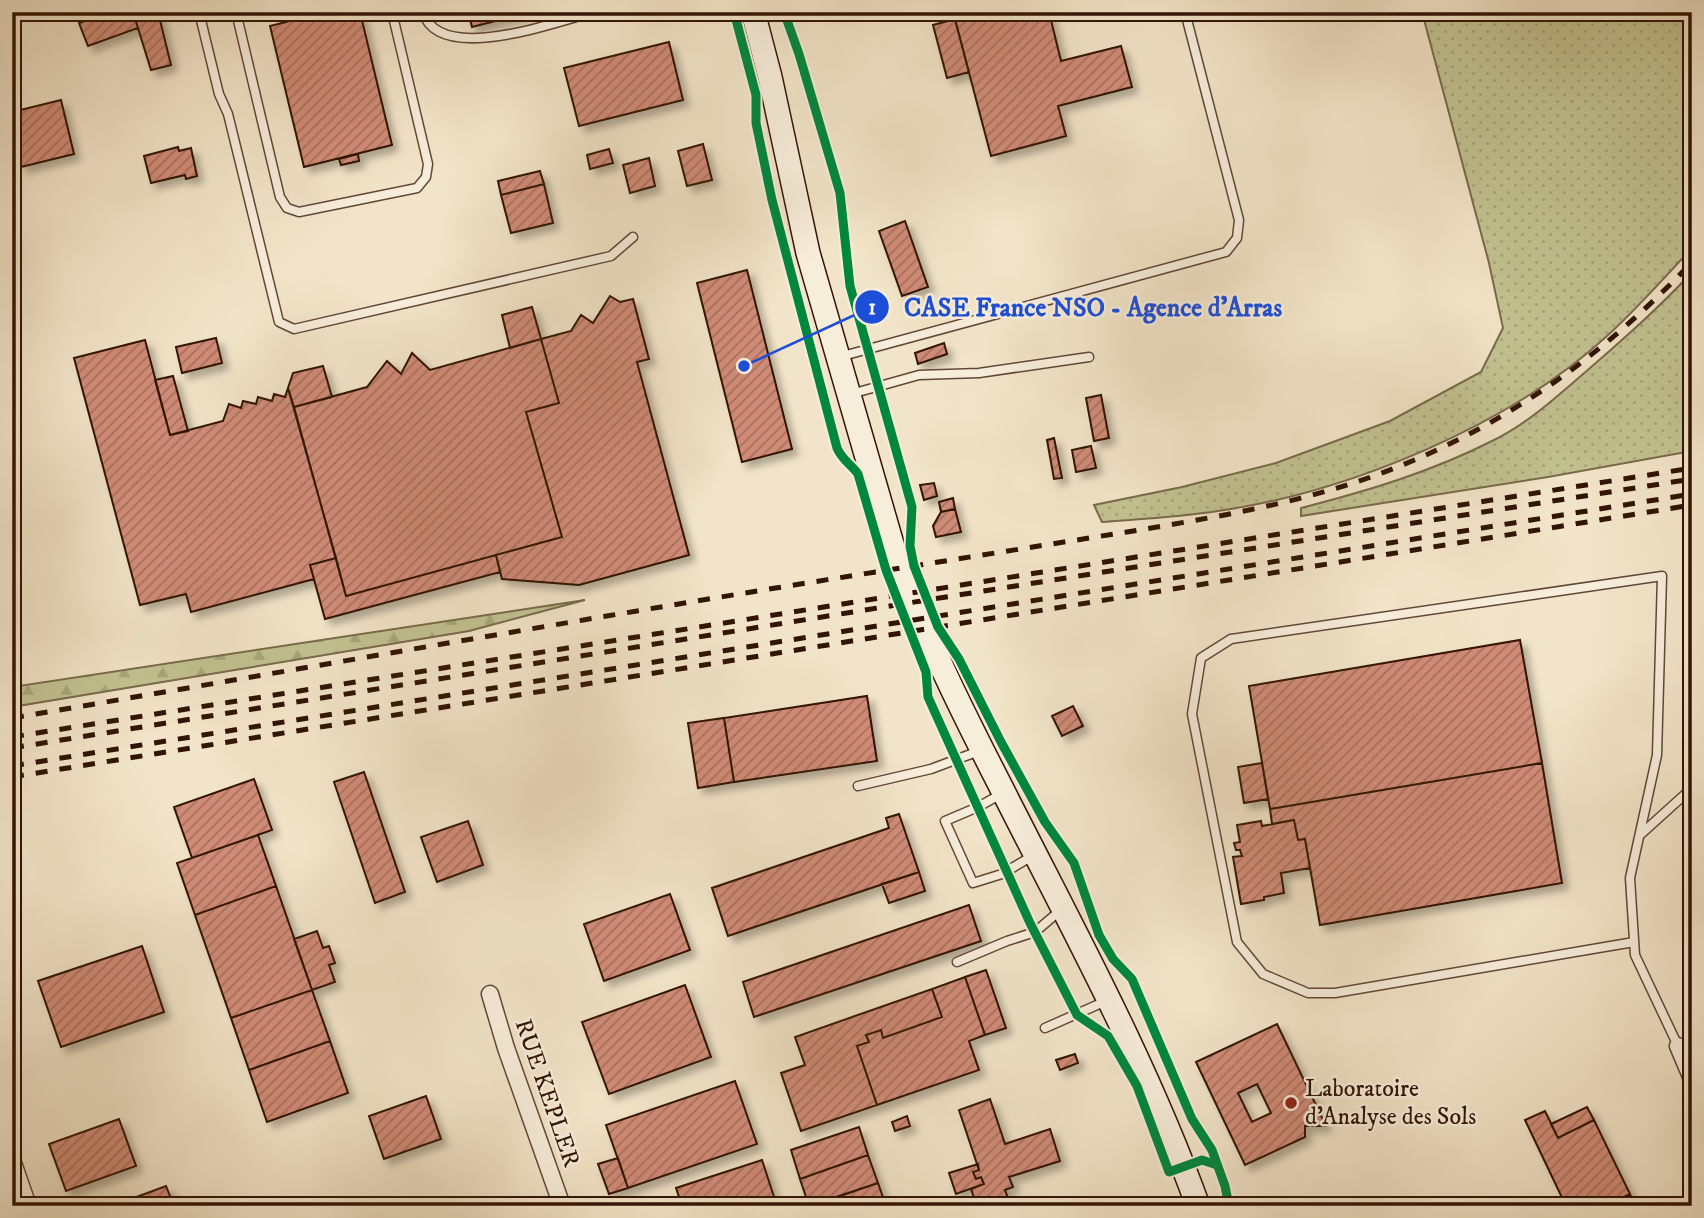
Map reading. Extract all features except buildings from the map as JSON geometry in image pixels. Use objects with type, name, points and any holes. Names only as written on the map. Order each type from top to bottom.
[{"type":"main road","points":[[753,12],[770,77],[807,253],[894,551],[912,602],[981,749],[1109,1000],[1164,1117],[1198,1206]]},
{"type":"street","name":"RUE KEPLER","points":[[490,994],[506,1048],[562,1206]]},
{"type":"street","points":[[1678,1046],[1692,1079]]},
{"type":"street","points":[[12,1160],[28,1206]]},
{"type":"lane","points":[[199,12],[219,94],[228,114],[279,322],[294,329],[611,256],[634,237]]},
{"type":"lane","points":[[236,12],[280,197],[287,208],[299,212],[417,188],[426,177],[428,164],[392,12]]},
{"type":"lane","points":[[423,12],[425,19],[442,33],[465,39],[486,40],[594,12]]},
{"type":"lane","points":[[838,358],[1226,252],[1237,238],[1239,220],[1185,12]]},
{"type":"lane","points":[[849,395],[919,375],[979,373],[1089,357]]},
{"type":"lane","points":[[1634,942],[1335,993],[1308,993],[1263,974],[1237,942],[1192,714],[1201,658],[1231,639],[1662,576],[1657,755],[1630,878],[1635,955],[1678,1046]]},
{"type":"lane","points":[[858,786],[931,769],[981,749]]},
{"type":"lane","points":[[1640,835],[1692,788]]},
{"type":"lane","points":[[1003,792],[946,821],[973,883],[1002,874],[1034,855]]},
{"type":"lane","points":[[957,962],[1035,932],[1062,909]]},
{"type":"lane","points":[[1045,1028],[1109,1000]]},
{"type":"green space","points":[[1422,12],[1692,12],[1692,248],[1618,326],[1568,369],[1523,399],[1425,450],[1373,471],[1268,502],[1204,513],[1102,522],[1094,505],[1182,487],[1276,463],[1390,421],[1481,372],[1503,328],[1489,263]]},
{"type":"green space","points":[[1692,272],[1692,451],[1301,516],[1301,508],[1374,488],[1422,471],[1469,452],[1517,427],[1610,350]]},
{"type":"green space","points":[[585,600],[469,631],[12,707],[12,687]]},
{"type":"railway","points":[[12,718],[650,609],[1161,526],[1262,507],[1330,490],[1438,450],[1517,407],[1591,355],[1626,326],[1692,262]]},
{"type":"railway","points":[[12,737],[1692,468]]},
{"type":"railway","points":[[12,748],[1692,479]]},
{"type":"railway","points":[[12,766],[1692,494]]},
{"type":"railway","points":[[12,777],[1692,505]]},
{"type":"cycle path","points":[[734,12],[756,95],[756,123],[772,200],[837,448],[858,474],[886,570],[926,672],[928,697],[1030,923],[1077,1015],[1108,1036],[1137,1086],[1169,1172],[1202,1160],[1217,1165]]},
{"type":"cycle path","points":[[784,12],[840,193],[850,286],[912,507],[910,546],[914,566],[938,627],[959,659],[1045,822],[1074,863],[1099,935],[1113,959],[1132,979],[1192,1119],[1212,1150],[1229,1206]]},
{"type":"place","name":"CASE France NSO - Agence d'Arras","points":[[744,366]]},
{"type":"place","name":"Laboratoire d'Analyse des Sols","points":[[1291,1103]]}]
